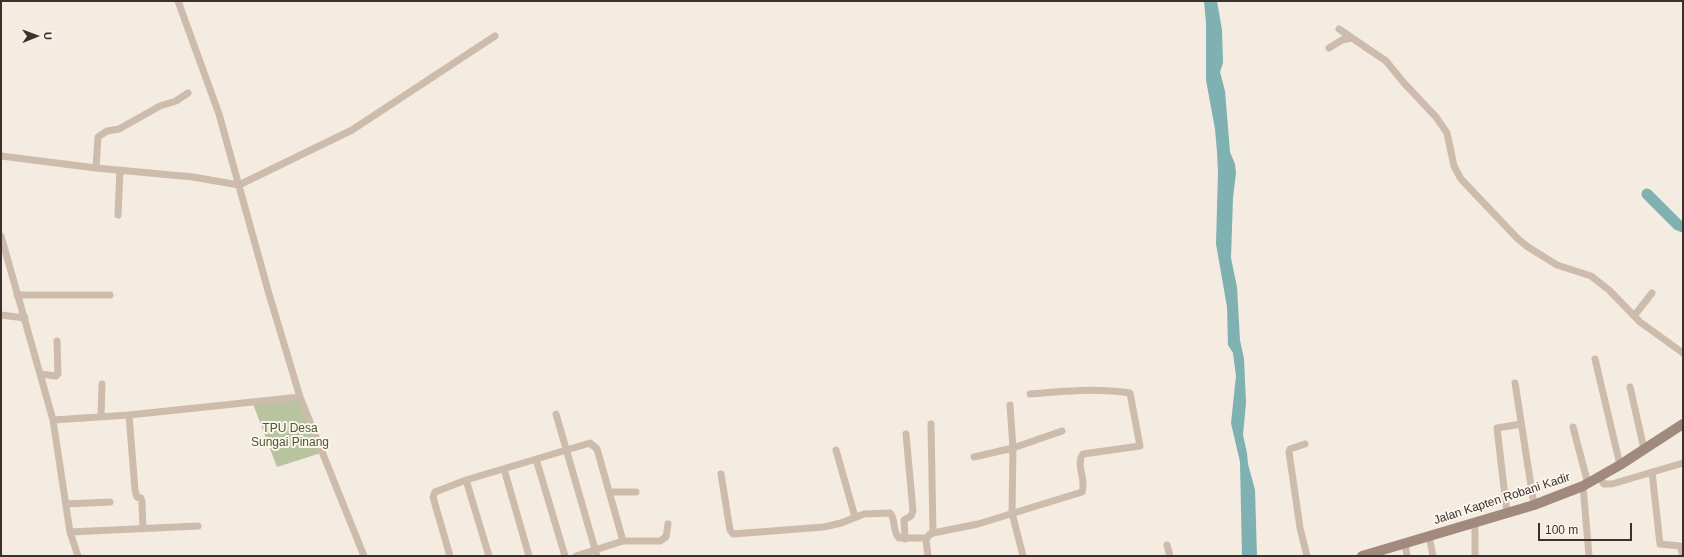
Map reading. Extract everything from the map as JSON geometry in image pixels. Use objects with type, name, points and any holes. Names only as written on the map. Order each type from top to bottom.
[{"type":"main road","name":"Jalan Kapten Robani Kadir","points":[[1362,556],[1534,505],[1585,485],[1600,478],[1683,424]]},
{"type":"street","points":[[178,1],[219,114],[240,185],[269,294],[300,397],[364,556]]},
{"type":"street","points":[[1339,29],[1386,61],[1404,83],[1436,117],[1447,133],[1454,166],[1461,179],[1518,239],[1557,265],[1591,276],[1656,335],[1683,353]]},
{"type":"street","points":[[1,156],[96,168],[193,177],[240,185],[352,130],[495,36]]},
{"type":"street","points":[[1329,48],[1342,40],[1352,38]]},
{"type":"street","points":[[96,168],[98,136],[107,131],[119,129],[160,106],[176,101],[188,93]]},
{"type":"street","points":[[118,215],[120,170]]},
{"type":"street","points":[[1,236],[41,374],[52,420],[70,532],[78,556]]},
{"type":"street","points":[[1634,316],[1652,293]]},
{"type":"street","points":[[17,295],[110,295]]},
{"type":"street","points":[[1,315],[25,318]]},
{"type":"street","points":[[41,374],[54,376],[58,374],[57,341]]},
{"type":"street","points":[[1595,359],[1620,465]]},
{"type":"street","points":[[1516,383],[1534,505]]},
{"type":"street","points":[[101,416],[102,384]]},
{"type":"street","points":[[1630,387],[1644,449]]},
{"type":"street","points":[[722,474],[730,530],[733,534],[824,527],[841,523],[866,513],[891,513],[897,537],[905,539],[927,538],[933,533],[971,526],[1082,492],[1084,487],[1080,458],[1083,454],[1140,446],[1130,393],[1109,390],[1088,390],[1030,394]]},
{"type":"street","points":[[52,420],[129,415],[300,397]]},
{"type":"street","points":[[1010,405],[1013,448],[1012,513],[1023,556]]},
{"type":"street","points":[[556,414],[596,553]]},
{"type":"street","points":[[129,415],[135,490],[136,497],[141,498],[142,502],[143,529]]},
{"type":"street","points":[[931,424],[933,533]]},
{"type":"street","points":[[1507,513],[1497,428],[1521,424]]},
{"type":"street","points":[[1573,427],[1585,485],[1589,556]]},
{"type":"street","points":[[974,457],[1013,448],[1062,431]]},
{"type":"street","points":[[905,539],[904,520],[912,516],[913,511],[906,434]]},
{"type":"street","points":[[450,556],[433,494],[438,490],[466,480],[590,443],[597,449],[623,542]]},
{"type":"street","points":[[1305,444],[1290,449],[1289,452],[1300,528],[1307,556]]},
{"type":"street","points":[[836,450],[855,517]]},
{"type":"street","points":[[536,460],[565,556]]},
{"type":"street","points":[[1600,478],[1606,485],[1683,463]]},
{"type":"street","points":[[504,469],[529,556]]},
{"type":"street","points":[[1652,472],[1660,544],[1680,546],[1683,556]]},
{"type":"street","points":[[466,480],[489,556]]},
{"type":"street","points":[[609,492],[636,492]]},
{"type":"street","points":[[66,504],[110,502]]},
{"type":"street","points":[[1475,522],[1475,556]]},
{"type":"street","points":[[576,556],[596,553],[623,542],[660,541],[666,537],[668,524]]},
{"type":"street","points":[[70,532],[198,526]]},
{"type":"street","points":[[1429,536],[1433,556]]},
{"type":"street","points":[[927,538],[926,542],[928,556]]},
{"type":"street","points":[[1405,543],[1407,556]]},
{"type":"street","points":[[1167,545],[1170,556]]},
{"type":"green space","name":"TPU Desa Sungai Pinang","points":[[300,400],[321,453],[277,467],[253,404]]},
{"type":"water","points":[[1204,1],[1217,1],[1222,30],[1223,63],[1220,72],[1225,91],[1230,152],[1235,164],[1236,173],[1233,198],[1231,258],[1237,287],[1240,340],[1244,359],[1246,403],[1243,435],[1248,464],[1255,490],[1257,556],[1242,556],[1240,462],[1231,423],[1236,376],[1233,353],[1228,345],[1227,307],[1216,244],[1218,173],[1217,152],[1215,129],[1206,80],[1206,23]]},
{"type":"waterway","points":[[1647,194],[1678,225],[1683,227]]}]
